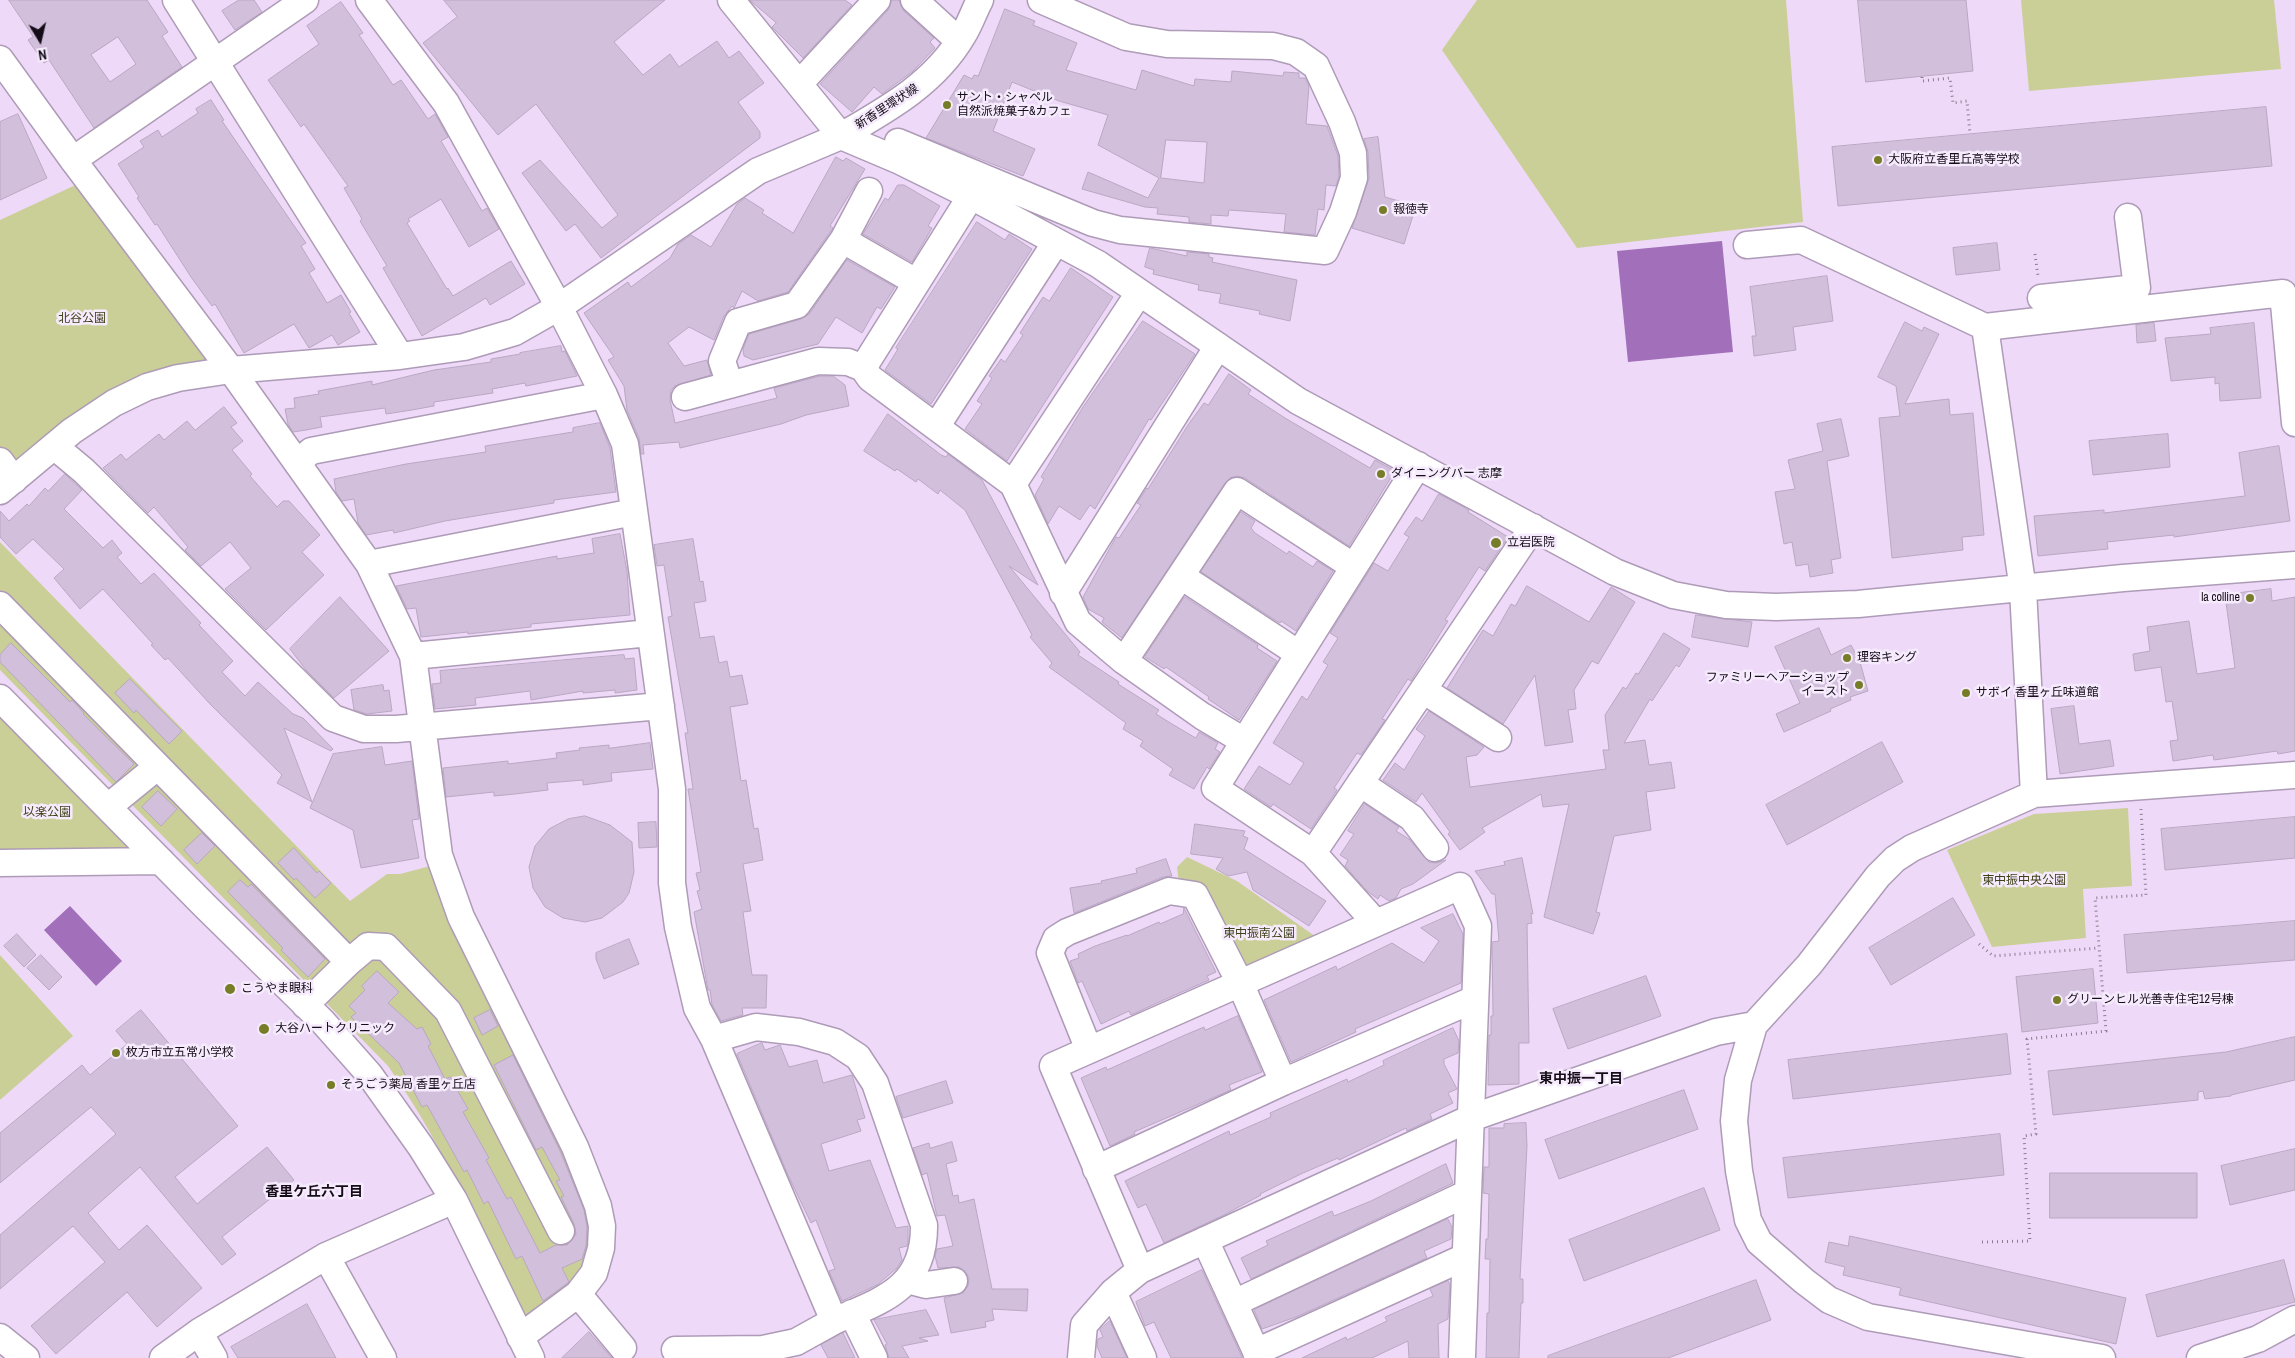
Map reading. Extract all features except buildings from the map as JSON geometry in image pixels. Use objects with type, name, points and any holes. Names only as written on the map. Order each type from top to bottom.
[{"type":"street","points":[[176,0],[400,356]]},
{"type":"street","points":[[73,160],[305,0]]},
{"type":"street","points":[[368,0],[446,104],[559,307],[604,395],[625,444],[672,789],[672,883],[678,927],[697,1008],[714,1038],[843,1317],[874,1358]]},
{"type":"street","points":[[731,0],[799,84],[850,131],[900,161],[971,196],[1098,264],[1298,401],[1615,572],[1673,595],[1726,605],[1776,607],[1858,604],[2023,590],[2123,578],[2295,565]]},
{"type":"street","points":[[799,84],[877,0]]},
{"type":"street","points":[[914,0],[959,41]]},
{"type":"street","name":"新香里環状線","points":[[5,477],[54,446],[114,403],[147,387],[178,378],[231,370],[400,356],[464,348],[515,332],[559,307],[758,171],[850,131],[917,89],[944,61],[959,41],[980,0]]},
{"type":"street","points":[[850,131],[1093,222],[1120,230],[1325,251],[1343,212],[1354,178],[1353,153],[1342,122],[1316,66],[1296,52],[1273,46],[1167,44],[1126,36],[1041,0]]},
{"type":"street","points":[[0,58],[73,160],[231,370],[368,564],[413,656],[439,854],[449,887],[461,916],[575,1147],[598,1206],[602,1226],[601,1248],[594,1273],[578,1294],[526,1347],[454,1200],[421,1147],[369,1074],[305,1005],[0,698]]},
{"type":"street","points":[[730,385],[722,361],[738,322],[798,305],[843,240],[869,191]]},
{"type":"street","points":[[863,368],[971,196]]},
{"type":"street","points":[[1985,327],[2042,300],[2137,288],[2128,217]]},
{"type":"street","points":[[843,240],[916,282]]},
{"type":"street","points":[[1747,246],[1801,240],[1985,327]]},
{"type":"street","points":[[936,427],[1056,242]]},
{"type":"street","points":[[1013,484],[1138,292]]},
{"type":"street","points":[[2042,300],[2289,292],[2295,423]]},
{"type":"street","points":[[1985,327],[2023,590],[2034,794]]},
{"type":"street","points":[[1063,593],[1218,346]]},
{"type":"street","points":[[685,397],[818,361],[848,362],[863,368],[870,378],[1013,484],[1078,622],[1124,661],[1202,716],[1244,741]]},
{"type":"street","points":[[297,463],[311,451],[604,395]]},
{"type":"street","points":[[54,446],[84,471],[333,718],[364,729],[422,727],[661,706]]},
{"type":"street","points":[[1376,923],[1313,853],[1215,788],[1418,465]]},
{"type":"street","points":[[1124,661],[1237,491],[1354,566]]},
{"type":"street","points":[[368,564],[634,512]]},
{"type":"street","points":[[1313,853],[1534,527]]},
{"type":"street","points":[[1181,576],[1299,654]]},
{"type":"street","points":[[0,606],[349,962]]},
{"type":"street","points":[[413,656],[650,633]]},
{"type":"street","points":[[1423,690],[1498,738]]},
{"type":"street","points":[[108,808],[157,767]]},
{"type":"street","points":[[2102,1358],[1868,1317],[1829,1300],[1759,1242],[1748,1220],[1739,1171],[1734,1121],[1738,1080],[1754,1025],[1809,965],[1878,876],[1895,859],[1912,848],[2034,794],[2295,775]]},
{"type":"street","points":[[1360,783],[1412,818],[1435,848]]},
{"type":"street","points":[[0,863],[161,861]]},
{"type":"street","points":[[1140,1270],[1054,1066],[1460,886],[1478,926],[1462,1356]]},
{"type":"street","points":[[1089,1050],[1050,953],[1056,939],[1067,932],[1169,891],[1195,895],[1240,983],[1282,1082]]},
{"type":"street","points":[[305,1005],[368,946],[386,947],[448,1011],[561,1231]]},
{"type":"street","points":[[1096,1168],[1282,1082],[1475,998]]},
{"type":"street","points":[[1080,1358],[1084,1325],[1113,1292],[1140,1270],[1471,1118],[1716,1032],[1754,1025]]},
{"type":"street","points":[[675,1350],[763,1348],[796,1342],[843,1317],[875,1303],[902,1286],[917,1267],[925,1246],[924,1225],[875,1082],[858,1057],[834,1042],[799,1032],[756,1027],[714,1038]]},
{"type":"street","points":[[1234,1303],[1468,1193]]},
{"type":"street","points":[[163,1358],[199,1332],[326,1256],[454,1200]]},
{"type":"street","points":[[1205,1240],[1258,1355],[1465,1257]]},
{"type":"street","points":[[326,1256],[383,1358]]},
{"type":"street","points":[[907,1280],[926,1285],[954,1281]]},
{"type":"street","points":[[1113,1292],[1143,1358]]},
{"type":"street","points":[[578,1294],[624,1348]]},
{"type":"street","points":[[2200,1358],[2258,1339],[2295,1319]]},
{"type":"street","points":[[199,1332],[214,1358]]},
{"type":"street","points":[[0,1337],[26,1358]]},
{"type":"path","points":[[1922,77],[1922,81],[1950,78],[1953,103],[1967,101],[1970,134]]},
{"type":"path","points":[[2036,254],[2042,300]]},
{"type":"path","points":[[1982,1242],[2030,1241],[2024,1136],[2036,1134],[2027,1039],[2106,1031],[2094,898],[2146,895],[2140,786]]},
{"type":"path","points":[[1979,944],[1993,956],[2099,948]]},
{"type":"green space","points":[[1477,0],[1786,0],[1803,222],[1577,248],[1442,50]]},
{"type":"green space","points":[[2021,0],[2274,0],[2281,69],[2029,91]]},
{"type":"green space","name":"北谷公園","points":[[82,182],[220,365],[177,371],[15,469],[0,448],[0,220]]},
{"type":"green space","points":[[0,542],[350,901],[387,874],[400,874],[434,865],[567,1150],[594,1227],[586,1269],[524,1324],[445,1159],[388,1066],[0,670]]},
{"type":"green space","name":"以楽公園","points":[[0,698],[155,855],[0,862]]},
{"type":"green space","name":"東中振中央公園","points":[[2128,808],[2132,886],[2083,889],[2086,938],[1992,947],[1947,850],[2034,814]]},
{"type":"green space","name":"東中振南公園","points":[[1187,857],[1237,881],[1319,939],[1254,969],[1240,965],[1179,883],[1177,867]]},
{"type":"green space","points":[[0,955],[73,1036],[0,1100]]},
{"type":"shaded area","points":[[1722,241],[1733,352],[1628,362],[1617,251]]},
{"type":"shaded area","points":[[70,906],[122,961],[96,986],[44,930]]},
{"type":"place","name":"サント・シャペル 自然派焼菓子&カフェ","points":[[947,105]]},
{"type":"place","name":"大阪府立香里丘高等学校","points":[[1878,160]]},
{"type":"place","name":"報徳寺","points":[[1383,210]]},
{"type":"place","name":"ダイニングバー 志摩","points":[[1381,474]]},
{"type":"place","name":"立岩医院","points":[[1496,543]]},
{"type":"place","name":"la colline","points":[[2250,598]]},
{"type":"place","name":"理容キング","points":[[1847,658]]},
{"type":"place","name":"ファミリーヘアーショップ イースト","points":[[1859,685]]},
{"type":"place","name":"サボイ 香里ヶ丘味道館","points":[[1966,693]]},
{"type":"place","name":"こうやま眼科","points":[[230,989]]},
{"type":"place","name":"グリーンヒル光善寺住宅12号棟","points":[[2057,1000]]},
{"type":"place","name":"大谷ハートクリニック","points":[[264,1029]]},
{"type":"place","name":"枚方市立五常小学校","points":[[116,1053]]},
{"type":"place","name":"そうごう薬局 香里ヶ丘店","points":[[331,1085]]},
{"type":"district","name":"東中振一丁目","points":[[1581,1079]]},
{"type":"district","name":"香里ケ丘六丁目","points":[[314,1192]]}]
